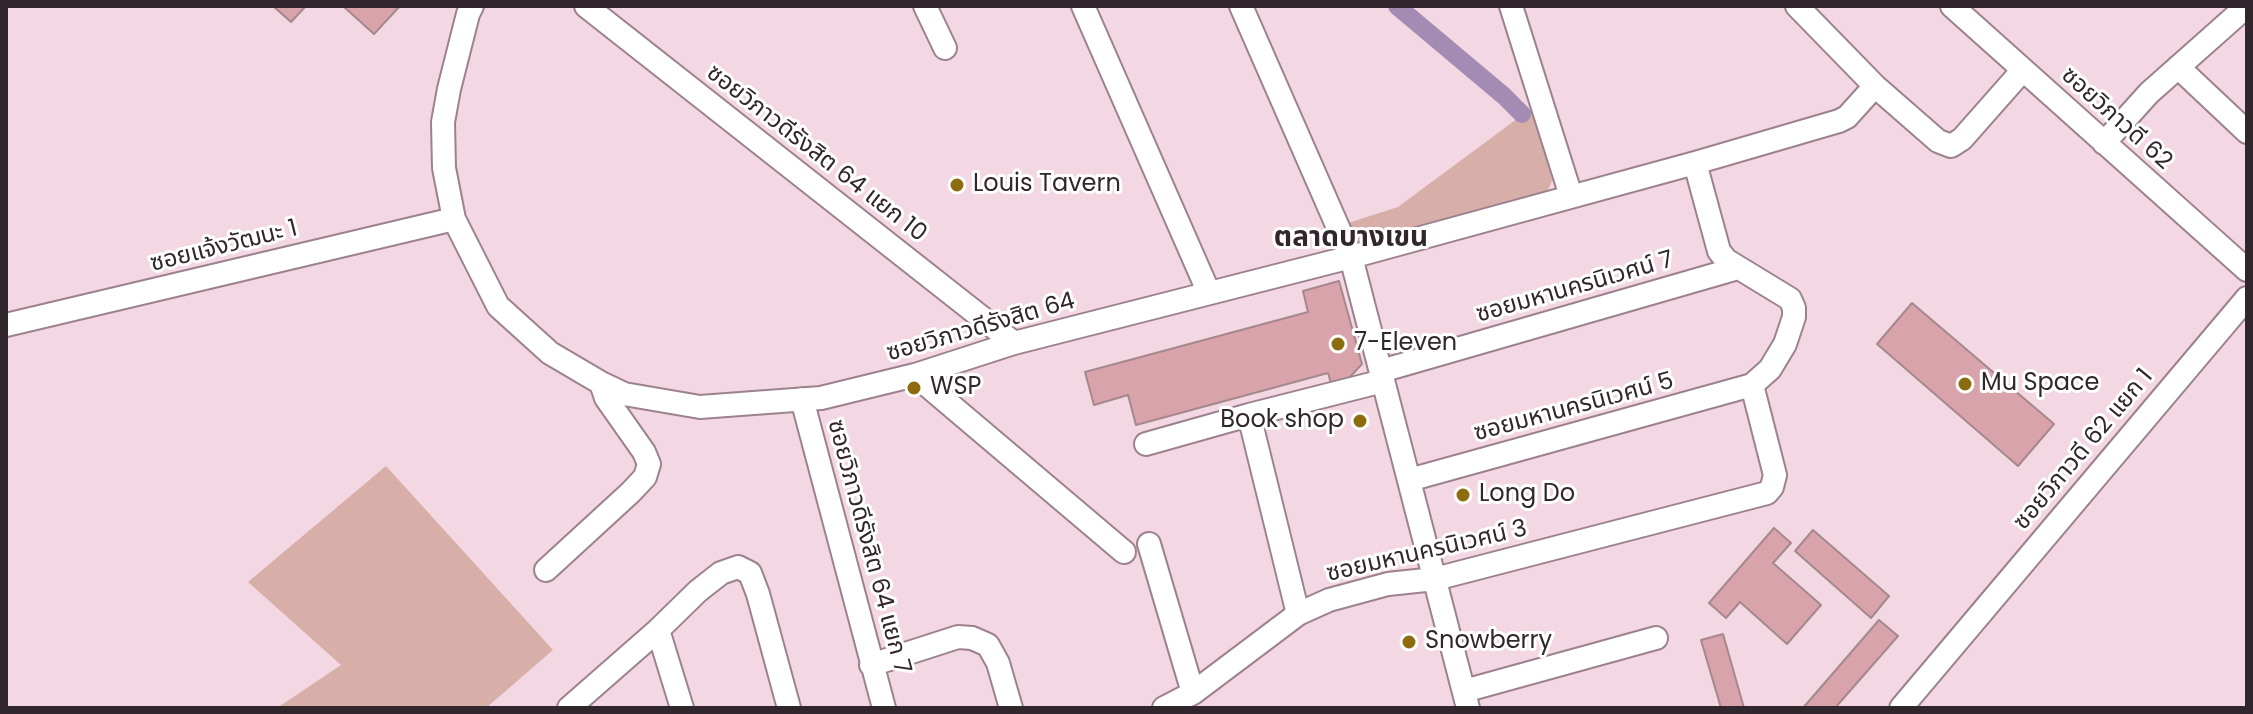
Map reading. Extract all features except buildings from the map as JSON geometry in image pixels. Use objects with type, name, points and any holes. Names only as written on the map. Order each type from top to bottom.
[{"type":"street","name":"ซอยวิภาวดีรังสิต 64 แยก 10","points":[[586,6],[1014,343]]},
{"type":"street","points":[[925,6],[945,48]]},
{"type":"street","points":[[1083,6],[1209,293]]},
{"type":"street","points":[[1241,6],[1351,257],[1466,699],[1656,638]]},
{"type":"street","points":[[1511,6],[1571,196]]},
{"type":"street","points":[[1797,6],[1875,86],[1938,141],[1951,146],[1962,139],[2022,71]]},
{"type":"street","name":"ซอยวิภาวดี 62","points":[[1952,6],[2247,270]]},
{"type":"street","points":[[2104,143],[2149,93],[2247,6]]},
{"type":"street","name":"ซอยวิภาวดีรังสิต 64","points":[[467,9],[443,122],[444,168],[454,219],[498,306],[550,353],[601,383],[624,394],[700,407],[821,398],[915,375],[1014,343],[1351,257],[1839,121],[1847,117],[1875,86]]},
{"type":"street","points":[[2178,67],[2247,132]]},
{"type":"street","points":[[1695,163],[1719,251],[1726,260],[1790,299],[1794,308],[1785,344],[1770,369],[1752,385]]},
{"type":"street","name":"ซอยแจ้งวัฒนะ 1","points":[[6,325],[454,219]]},
{"type":"street","name":"ซอยมหานครนิเวศน์ 7","points":[[1146,444],[1738,268]]},
{"type":"street","name":"ซอยวิภาวดี 62 แยก 1","points":[[1901,708],[2247,298]]},
{"type":"street","points":[[915,375],[1124,552]]},
{"type":"street","points":[[546,570],[631,492],[645,477],[649,464],[606,398],[601,383]]},
{"type":"street","name":"ซอยมหานครนิเวศน์ 5","points":[[1409,480],[1752,385]]},
{"type":"street","name":"ซอยมหานครนิเวศน์ 3","points":[[1164,708],[1193,693],[1298,614],[1329,600],[1388,584],[1435,579],[1767,493],[1775,475],[1752,385]]},
{"type":"street","name":"ซอยวิภาวดีรังสิต 64 แยก 7","points":[[802,399],[884,708]]},
{"type":"street","points":[[1249,415],[1298,614]]},
{"type":"street","points":[[1149,544],[1193,693]]},
{"type":"street","points":[[569,708],[594,700],[698,591],[721,573],[738,567],[750,573],[758,594],[789,708]]},
{"type":"street","points":[[658,630],[682,708]]},
{"type":"street","points":[[871,665],[958,637],[972,638],[988,645],[998,663],[1011,708]]},
{"type":"shaded area","points":[[1533,107],[1552,180],[1548,191],[1354,245],[1345,224],[1398,207]]},
{"type":"shaded area","points":[[386,466],[553,650],[486,708],[277,708],[341,665],[248,582]]},
{"type":"waterway","points":[[1397,6],[1522,114]]},
{"type":"place","name":"Louis Tavern","points":[[957,185]]},
{"type":"place","name":"7-Eleven","points":[[1338,344]]},
{"type":"place","name":"Mu Space","points":[[1965,384]]},
{"type":"place","name":"WSP","points":[[914,388]]},
{"type":"place","name":"Book shop","points":[[1360,421]]},
{"type":"place","name":"Long Do","points":[[1463,495]]},
{"type":"place","name":"Snowberry","points":[[1409,642]]},
{"type":"district","name":"ตลาดบางเขน","points":[[1351,239]]}]
